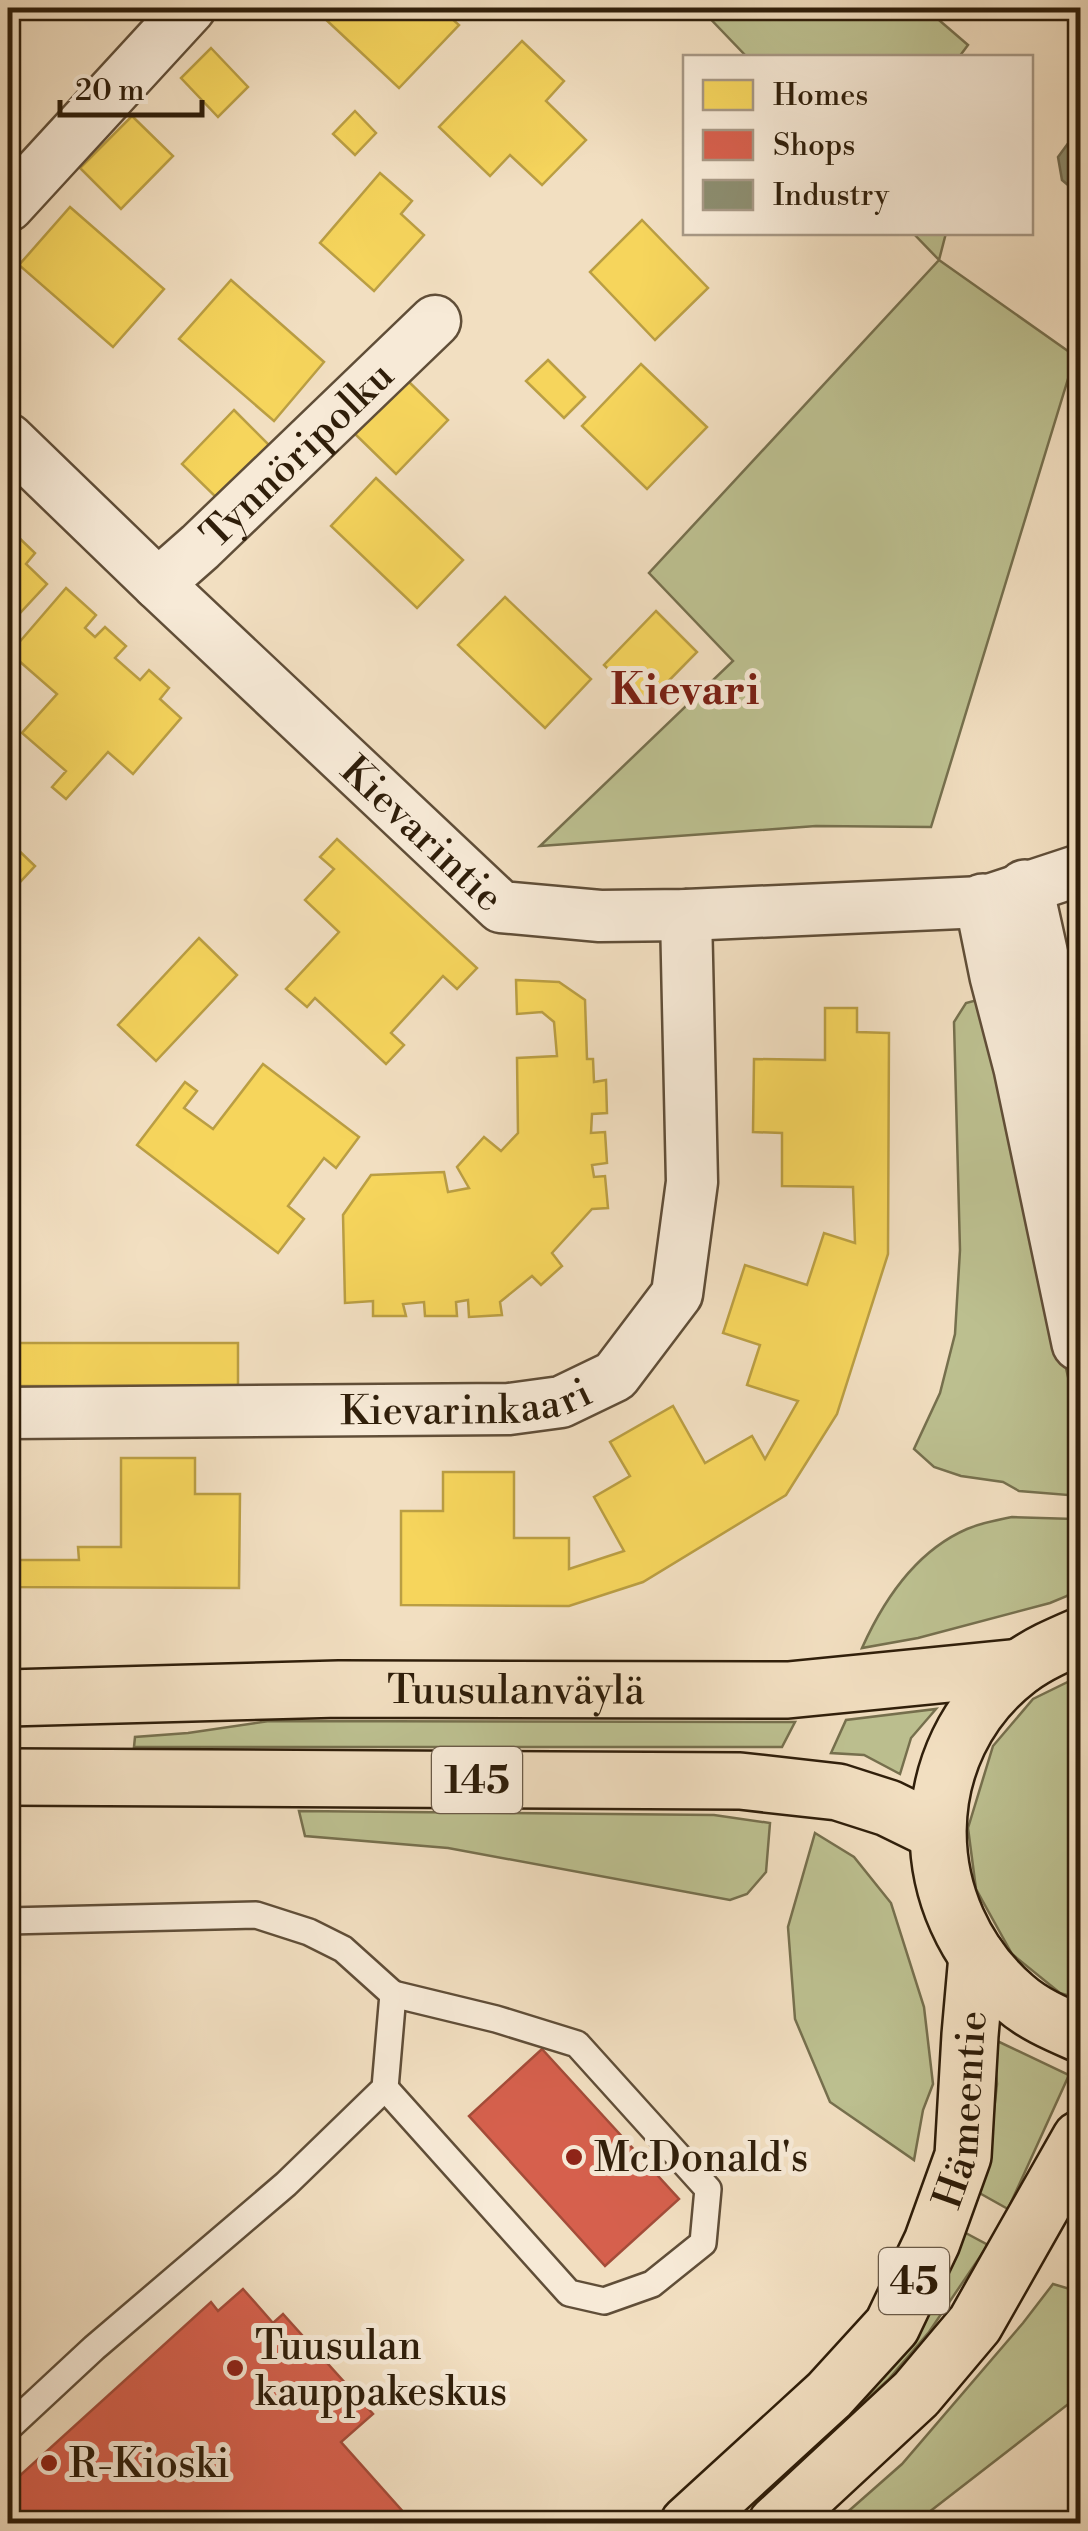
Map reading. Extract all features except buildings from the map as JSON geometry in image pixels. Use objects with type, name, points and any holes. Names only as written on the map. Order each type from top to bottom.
[{"type":"main road","points":[[1080,1636],[1020,1667],[992,1693],[952,1758],[941,1794],[938,1832],[940,1870],[966,1942],[1016,2000],[1080,2034]]},
{"type":"main road","name":"Tuusulanväylä","points":[[8,1698],[358,1689],[772,1690],[1020,1667]]},
{"type":"main road","name":"145","points":[[8,1777],[740,1781],[838,1792],[888,1808],[938,1832]]},
{"type":"main road","name":"Hämeentie","points":[[688,2524],[829,2395],[892,2326],[932,2242],[963,2156],[977,1956]]},
{"type":"main road","name":"45","points":[[776,2524],[916,2394],[975,2324],[1080,2139]]},
{"type":"street","points":[[8,206],[190,8]]},
{"type":"street","name":"Tynnöripolku","points":[[158,584],[435,321]]},
{"type":"street","name":"Kievarintie","points":[[8,439],[501,907],[600,916],[686,915],[1004,895],[1080,870]]},
{"type":"street","points":[[1004,895],[1080,1135]]},
{"type":"street","points":[[1004,895],[998,976],[1075,1287],[1080,1343]]},
{"type":"street","name":"Kievarinkaari","points":[[8,1414],[508,1409],[560,1402],[614,1376],[677,1294],[692,1182],[686,915]]},
{"type":"lane","points":[[8,1921],[256,1915],[309,1932],[343,1949],[393,1994],[577,2044],[708,2189],[704,2243],[652,2284],[604,2301],[568,2292],[386,2088]]},
{"type":"lane","points":[[8,2428],[94,2348],[286,2184],[386,2088],[393,1994]]},
{"type":"green space","points":[[700,8],[925,8],[968,45],[960,55],[745,55]]},
{"type":"green space","points":[[915,235],[945,235],[939,260]]},
{"type":"green space","points":[[939,260],[1075,356],[931,827],[816,826],[540,846],[733,661],[649,573]]},
{"type":"green space","points":[[981,999],[1080,1429],[1080,1496],[1019,1491],[1003,1482],[961,1476],[934,1467],[914,1449],[940,1393],[955,1334],[960,1250],[954,1022],[966,1003]]},
{"type":"green space","points":[[1012,1517],[1080,1522],[1080,1583],[1067,1596],[918,1638],[862,1648],[891,1595],[917,1563],[967,1529]]},
{"type":"green space","points":[[1080,1676],[1080,1999],[1060,1993],[1012,1954],[976,1889],[968,1828],[993,1746],[1033,1699]]},
{"type":"green space","points":[[936,1709],[911,1738],[900,1774],[864,1755],[831,1753],[846,1720]]},
{"type":"green space","points":[[269,1721],[795,1722],[782,1747],[134,1747],[135,1737]]},
{"type":"green space","points":[[299,1811],[714,1815],[770,1823],[766,1872],[747,1894],[730,1900],[448,1848],[305,1836]]},
{"type":"green space","points":[[815,1833],[854,1857],[891,1903],[924,2007],[933,2084],[923,2110],[914,2160],[830,2102],[795,2019],[788,1927]]},
{"type":"green space","points":[[993,2039],[1069,2075],[1008,2209],[974,2190],[991,2137],[997,2084]]},
{"type":"green space","points":[[962,2231],[988,2245],[929,2332],[888,2380],[731,2523],[714,2524]]},
{"type":"green space","points":[[1053,2284],[1080,2292],[1080,2395],[915,2523],[835,2523],[902,2464]]},
{"type":"place","name":"McDonald's","points":[[574,2157]]},
{"type":"place","name":"Tuusulan kauppakeskus","points":[[235,2368]]},
{"type":"place","name":"R-Kioski","points":[[49,2463]]},
{"type":"district","name":"Kievari","points":[[685,689]]}]
